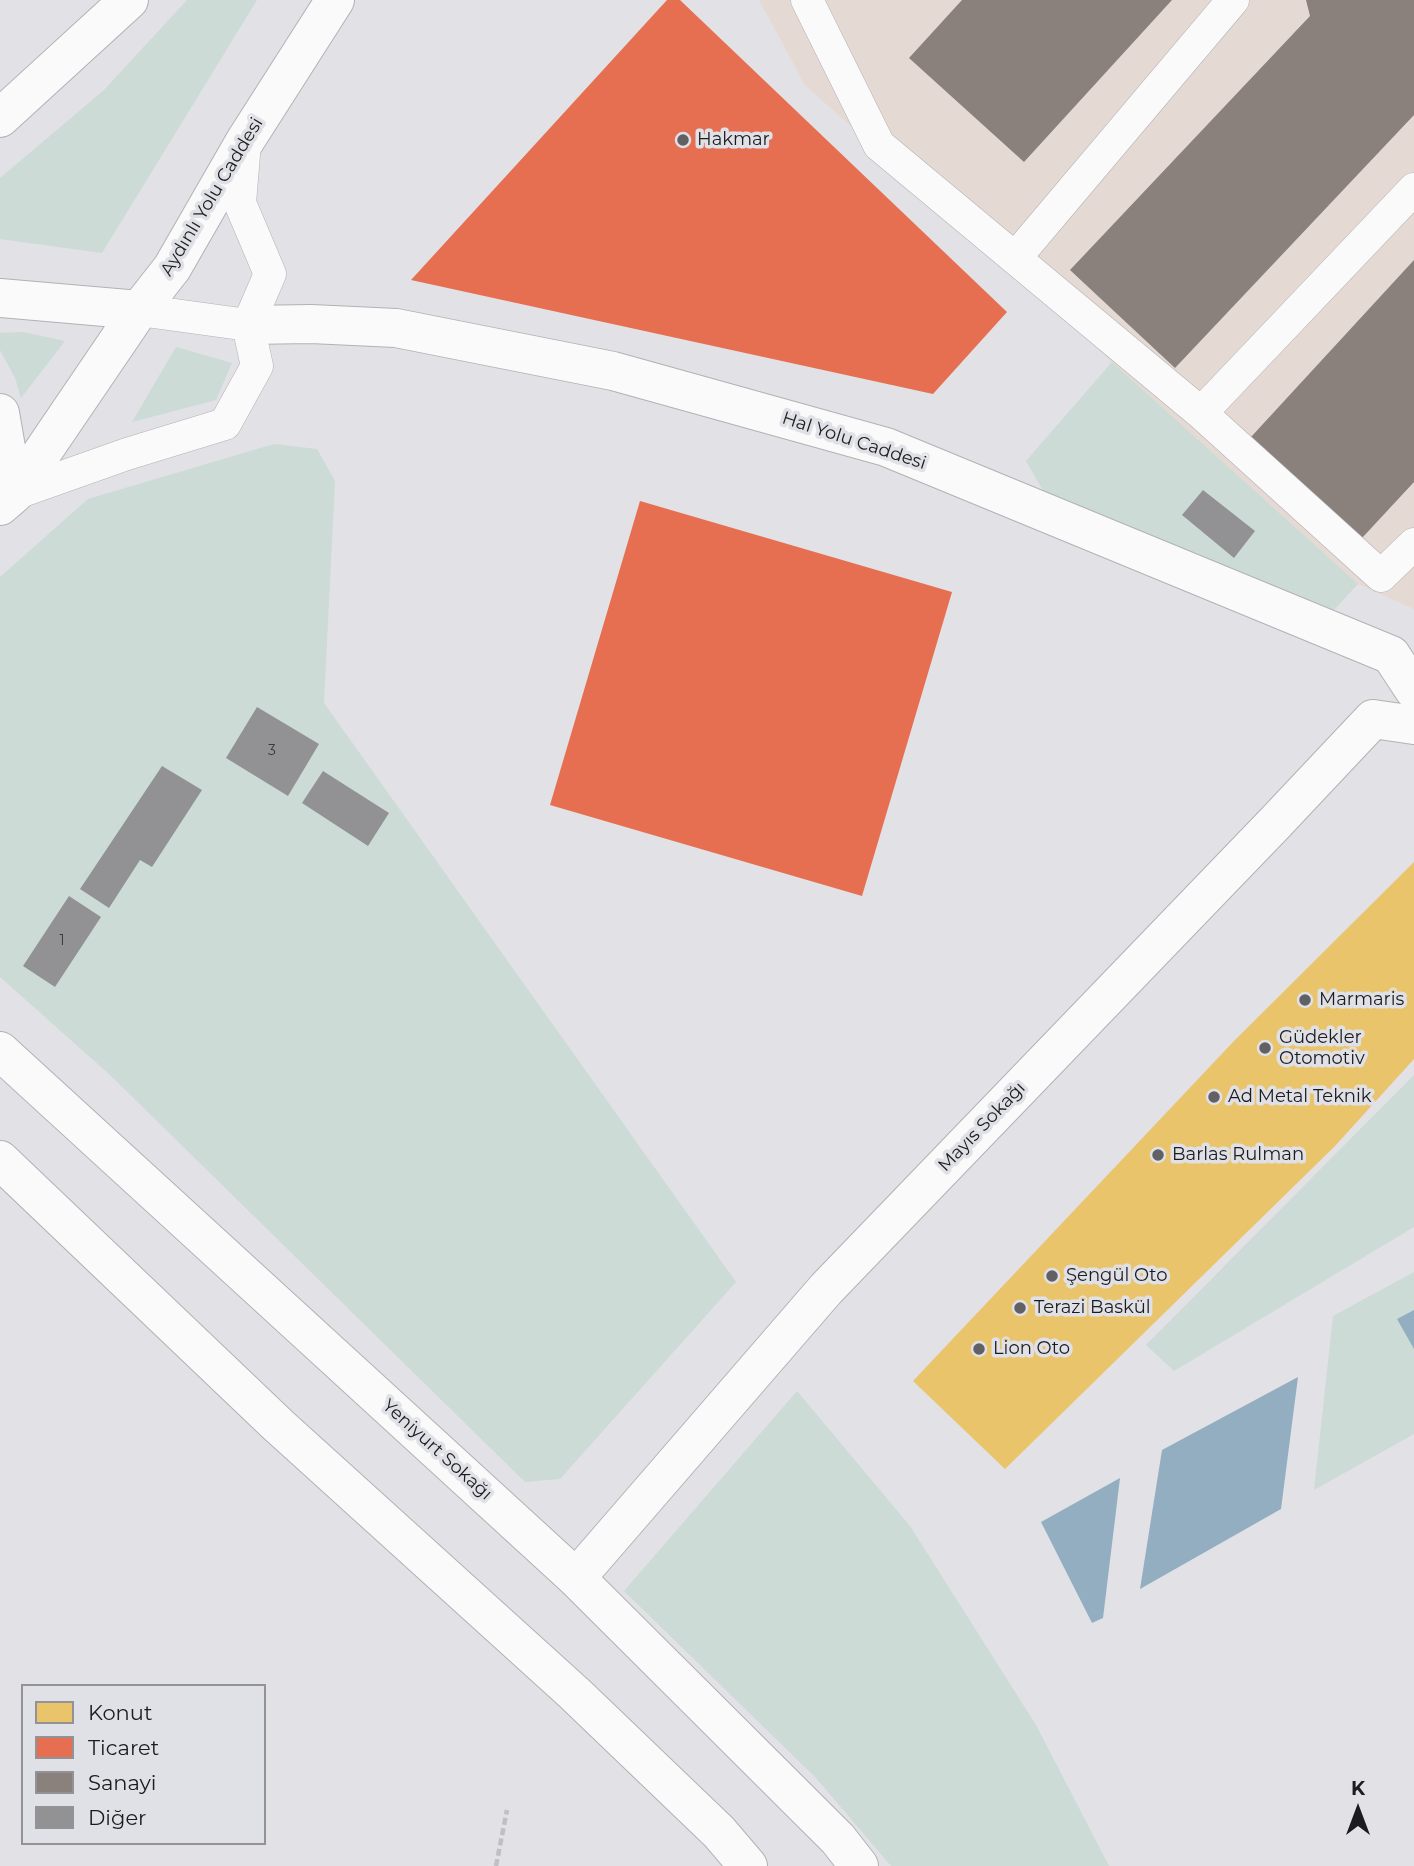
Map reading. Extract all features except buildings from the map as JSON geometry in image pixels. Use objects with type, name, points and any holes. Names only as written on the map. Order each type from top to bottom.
[{"type":"street","points":[[0,118],[129,0]]},
{"type":"street","name":"Aydınlı Yolu Caddesi","points":[[7,500],[139,310],[172,268],[246,141],[335,0]]},
{"type":"street","points":[[0,298],[139,310]]},
{"type":"street","name":"Hal Yolu Caddesi","points":[[247,325],[311,324],[396,328],[613,371],[886,447],[1391,655],[1414,690]]},
{"type":"street","points":[[0,414],[7,500]]},
{"type":"street","points":[[1373,719],[1414,708]]},
{"type":"street","points":[[1373,719],[1414,725]]},
{"type":"street","name":"Mayıs Sokağı","points":[[576,1577],[826,1289],[1373,719]]},
{"type":"street","name":"Yeniyurt Sokağı","points":[[0,1051],[576,1577],[838,1839],[859,1866]]},
{"type":"street","points":[[0,1160],[278,1424],[575,1693],[719,1832],[748,1866]]},
{"type":"lane","points":[[807,0],[879,145],[1201,413],[1381,576],[1414,544]]},
{"type":"lane","points":[[1016,257],[1233,0]]},
{"type":"lane","points":[[7,500],[127,453],[225,424],[257,366],[247,325],[270,274],[240,203],[246,141]]},
{"type":"lane","points":[[1201,413],[1414,189]]},
{"type":"lane","points":[[139,310],[247,325]]},
{"type":"path","points":[[496,1866],[507,1810]]},
{"type":"shaded area","points":[[187,0],[257,0],[102,253],[0,239],[0,178],[104,90]]},
{"type":"shaded area","points":[[759,0],[1414,0],[1414,609],[1358,584],[805,85]]},
{"type":"shaded area","points":[[23,332],[65,341],[21,398],[15,378],[0,350],[0,333]]},
{"type":"shaded area","points":[[176,347],[232,363],[216,400],[132,422]]},
{"type":"shaded area","points":[[1112,362],[1358,584],[1334,610],[1046,496],[1026,461]]},
{"type":"shaded area","points":[[274,444],[317,449],[335,481],[324,703],[736,1282],[560,1479],[525,1482],[109,1074],[0,977],[0,577],[88,499]]},
{"type":"shaded area","points":[[1414,1075],[1414,1227],[1174,1371],[1146,1345]]},
{"type":"shaded area","points":[[1414,1272],[1414,1434],[1314,1490],[1333,1316]]},
{"type":"shaded area","points":[[797,1391],[910,1526],[1036,1725],[1109,1866],[891,1866],[816,1778],[624,1591]]},
{"type":"water","points":[[1414,1310],[1414,1349],[1397,1319]]},
{"type":"water","points":[[1298,1377],[1281,1509],[1140,1589],[1162,1450]]},
{"type":"water","points":[[1120,1478],[1103,1618],[1092,1623],[1041,1522]]},
{"type":"place","name":"Hakmar","points":[[683,140]]},
{"type":"place","name":"Marmaris","points":[[1305,1000]]},
{"type":"place","name":"Güdekler Otomotiv","points":[[1265,1048]]},
{"type":"place","name":"Ad Metal Teknik","points":[[1214,1097]]},
{"type":"place","name":"Barlas Rulman","points":[[1158,1155]]},
{"type":"place","name":"Şengül Oto","points":[[1052,1276]]},
{"type":"place","name":"Terazi Baskül","points":[[1020,1308]]},
{"type":"place","name":"Lion Oto","points":[[979,1349]]}]
